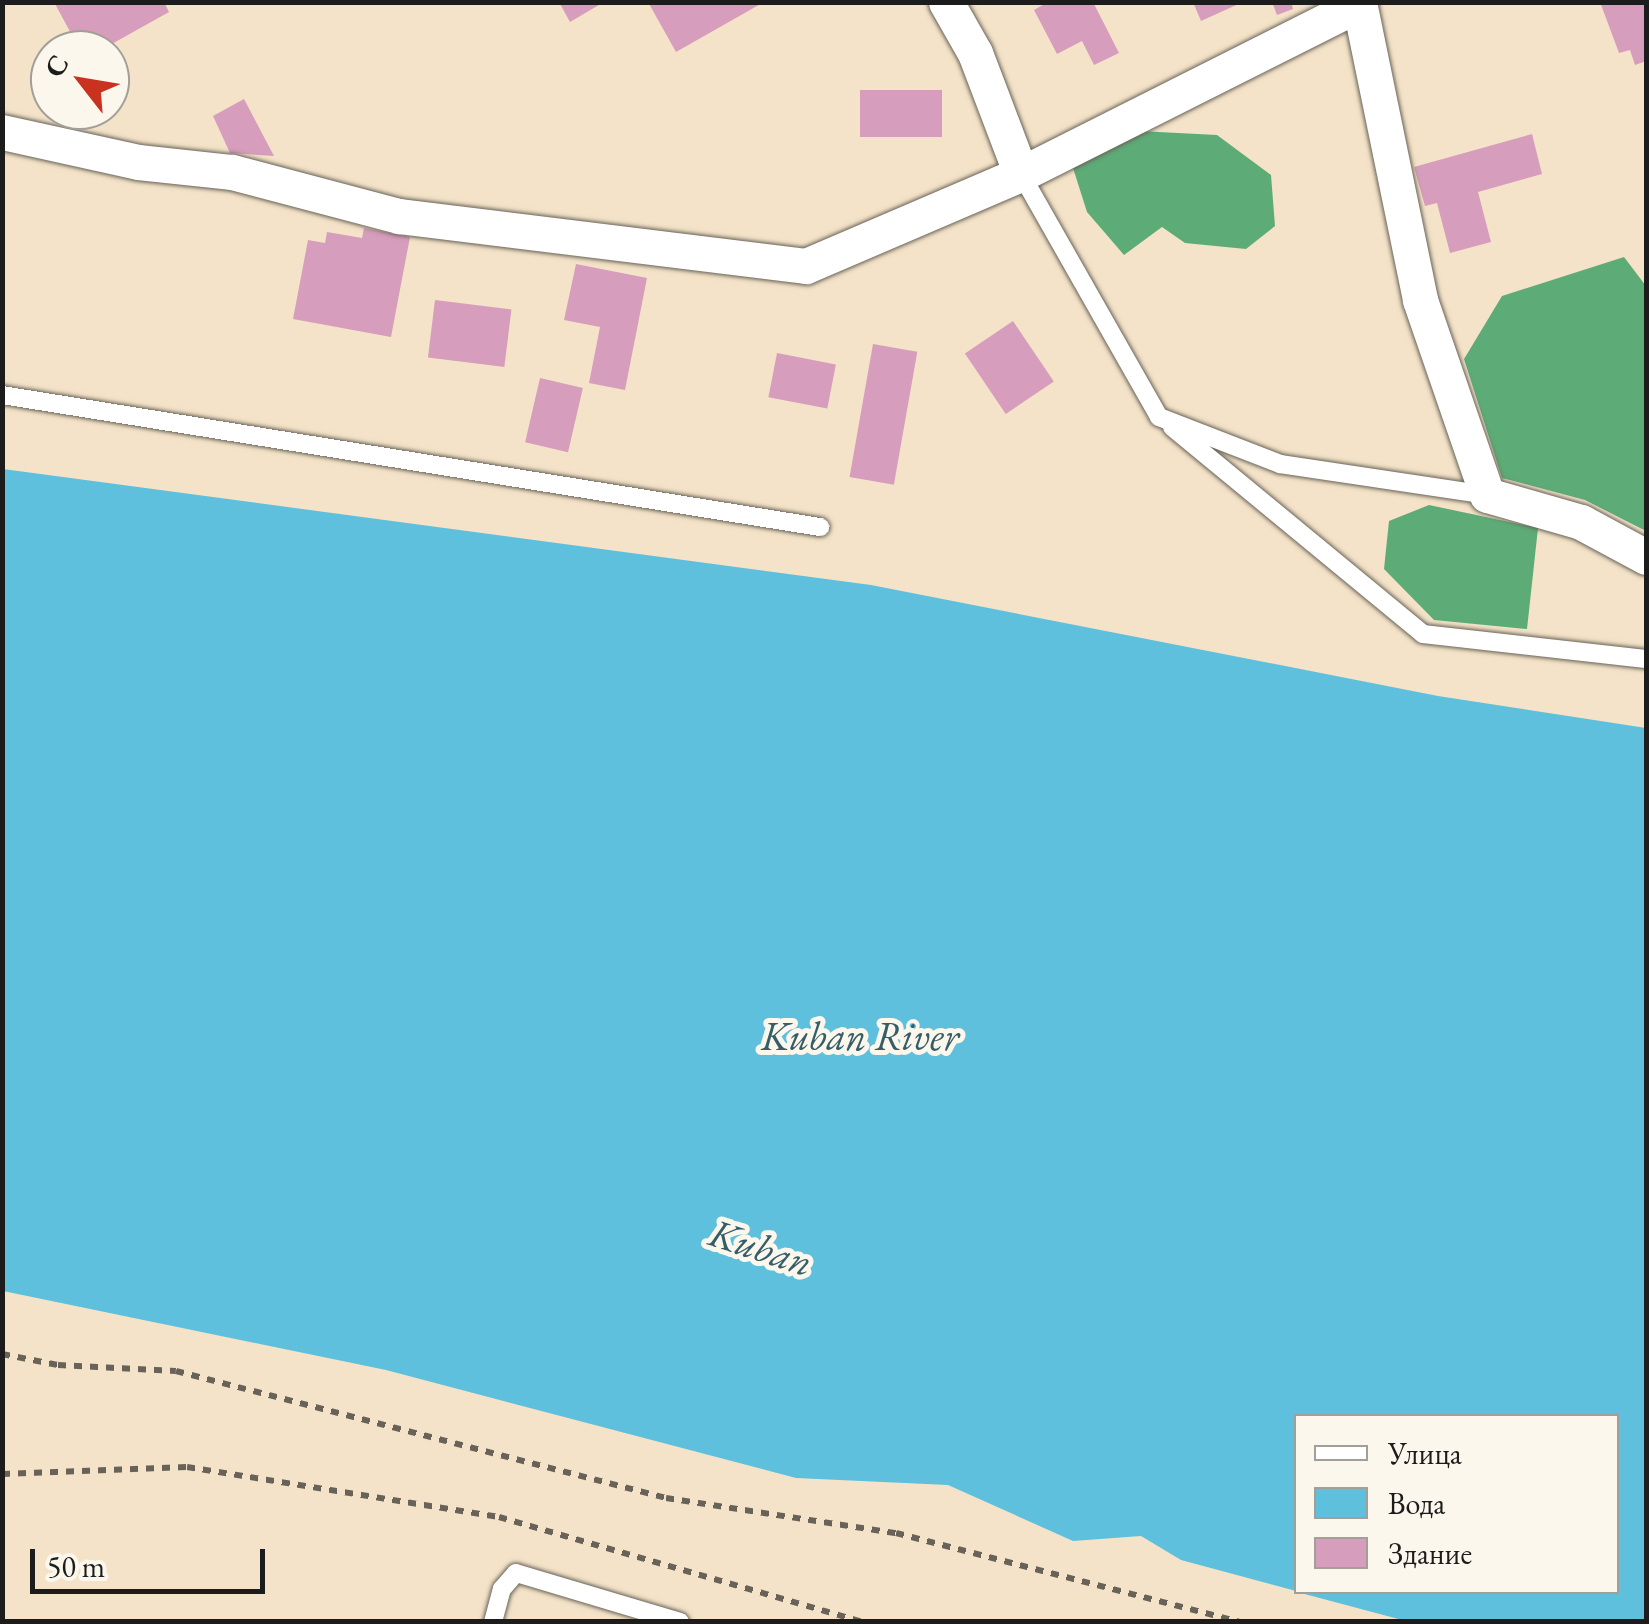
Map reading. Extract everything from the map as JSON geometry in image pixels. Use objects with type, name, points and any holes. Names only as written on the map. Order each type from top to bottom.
[{"type":"street","points":[[946,2],[974,53],[1021,174]]},
{"type":"street","points":[[5,128],[138,162],[232,172],[399,216],[806,266],[1021,174],[1359,3],[1420,300],[1487,495],[1581,522],[1646,557]]},
{"type":"lane","points":[[1021,174],[1159,416],[1423,634],[1646,658]]},
{"type":"lane","points":[[2,395],[820,527]]},
{"type":"lane","points":[[1159,416],[1280,464],[1487,495]]},
{"type":"lane","points":[[494,1622],[502,1588],[516,1573],[680,1622]]},
{"type":"path","points":[[2,1354],[58,1365],[176,1371],[666,1498],[896,1533],[1240,1622]]},
{"type":"path","points":[[2,1474],[187,1467],[500,1516],[863,1622]]},
{"type":"green space","points":[[1139,131],[1217,135],[1271,175],[1275,226],[1246,249],[1185,243],[1162,227],[1124,255],[1087,212],[1073,168]]},
{"type":"green space","points":[[1624,257],[1646,286],[1646,531],[1585,500],[1502,478],[1464,359],[1502,296]]},
{"type":"green space","points":[[1429,505],[1538,528],[1527,629],[1434,620],[1384,569],[1389,521]]},
{"type":"water","name":"Kuban River","points":[[3,469],[871,585],[1438,696],[1646,728],[1646,1621],[1406,1621],[1305,1594],[1619,1594],[1619,1414],[1294,1414],[1294,1590],[1181,1560],[1141,1536],[1073,1541],[948,1485],[796,1478],[386,1370],[3,1291]]},
{"type":"building","points":[[54,2],[164,2],[169,12],[130,34],[130,30],[69,30]]},
{"type":"building","points":[[559,2],[604,2],[570,22]]},
{"type":"building","points":[[648,2],[764,2],[676,52]]},
{"type":"building","points":[[1048,2],[1093,2],[1119,53],[1094,65],[1082,41],[1057,54],[1034,10]]},
{"type":"building","points":[[1193,2],[1243,2],[1201,21]]},
{"type":"building","points":[[1272,2],[1291,2],[1293,9],[1277,15]]},
{"type":"building","points":[[1600,2],[1646,2],[1646,61],[1635,65],[1630,50],[1619,53]]},
{"type":"building","points":[[860,90],[942,90],[942,137],[860,137]]},
{"type":"building","points":[[244,99],[274,156],[230,153],[213,116]]},
{"type":"building","points":[[1532,134],[1542,174],[1478,192],[1491,242],[1450,253],[1437,203],[1425,206],[1414,167]]},
{"type":"building","points":[[364,228],[410,237],[391,337],[293,319],[308,240],[325,243],[327,232],[362,238]]},
{"type":"building","points":[[576,264],[647,278],[625,390],[589,383],[600,327],[564,320]]},
{"type":"building","points":[[435,300],[511,309],[504,367],[428,358]]},
{"type":"building","points":[[1013,321],[1054,382],[1006,414],[965,353]]},
{"type":"building","points":[[873,344],[917,352],[894,485],[850,477]]},
{"type":"building","points":[[777,353],[836,364],[827,409],[768,397]]},
{"type":"building","points":[[540,378],[583,388],[568,452],[525,442]]},
{"type":"water label","name":"Kuban","points":[[761,1247]]}]
